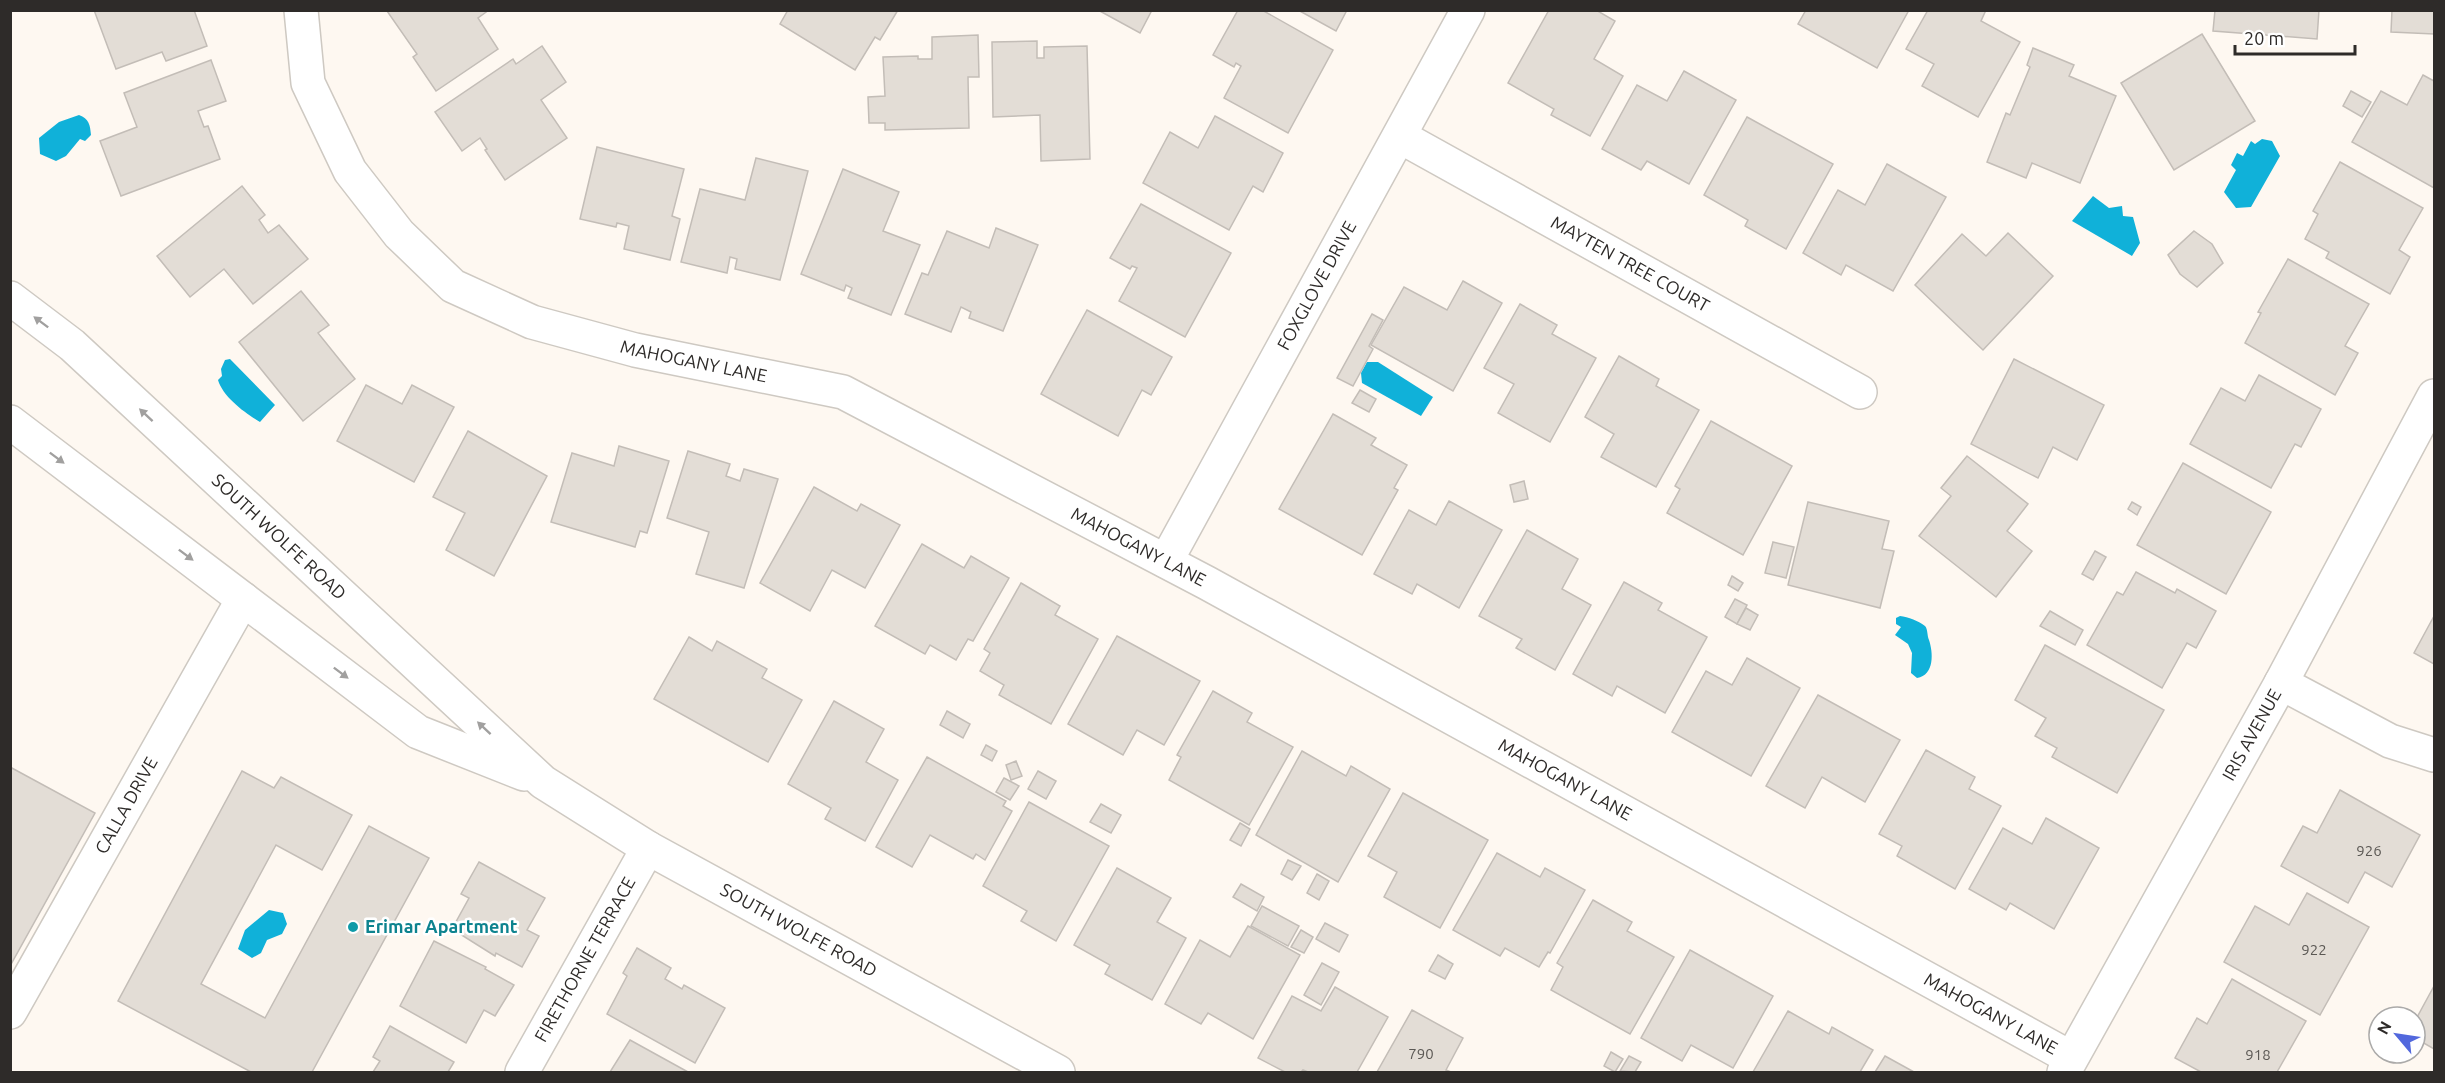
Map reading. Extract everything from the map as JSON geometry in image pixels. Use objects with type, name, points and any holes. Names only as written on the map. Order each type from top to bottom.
[{"type":"street","name":"MAHOGANY LANE","points":[[301,10],[308,83],[350,171],[399,234],[453,286],[543,326],[635,350],[843,393],[1166,561],[2067,1065]]},
{"type":"street","name":"FOXGLOVE DRIVE","points":[[1166,561],[1401,136],[1468,10]]},
{"type":"street","name":"MAYTEN TREE COURT","points":[[1401,136],[1860,392]]},
{"type":"street","name":"SOUTH WOLFE ROAD","points":[[10,298],[72,345],[543,782]]},
{"type":"street","name":"IRIS AVENUE","points":[[2067,1065],[2280,683],[2434,396]]},
{"type":"street","name":"SOUTH WOLFE ROAD","points":[[10,423],[418,732],[543,782],[648,848],[1058,1072]]},
{"type":"street","name":"CALLA DRIVE","points":[[10,1012],[243,599]]},
{"type":"street","points":[[2280,683],[2390,741],[2434,755]]},
{"type":"street","name":"FIRETHORNE TERRACE","points":[[522,1072],[648,848]]},
{"type":"water","points":[[79,115],[87,120],[90,128],[91,135],[85,141],[80,139],[66,156],[56,161],[40,154],[39,138],[59,122]]},
{"type":"water","points":[[2262,139],[2272,141],[2280,156],[2251,207],[2236,208],[2224,192],[2236,170],[2231,165],[2237,153],[2243,156],[2251,141],[2255,144]]},
{"type":"water","points":[[2093,196],[2109,208],[2122,206],[2123,216],[2133,217],[2140,243],[2132,256],[2072,221]]},
{"type":"water","points":[[230,359],[275,405],[260,422],[235,404],[218,380],[222,376],[221,369],[225,360]]},
{"type":"water","points":[[1367,362],[1378,362],[1433,397],[1421,416],[1362,383],[1361,373]]},
{"type":"water","points":[[1900,616],[1917,621],[1927,629],[1931,651],[1930,668],[1923,676],[1917,678],[1911,673],[1912,653],[1908,644],[1895,635],[1901,627],[1896,624],[1896,618]]},
{"type":"water","points":[[269,910],[283,913],[287,924],[282,934],[267,940],[261,953],[252,958],[238,949],[245,930]]},
{"type":"building","points":[[94,10],[194,10],[207,46],[166,61],[162,52],[116,69]]},
{"type":"building","points":[[489,10],[478,18],[498,49],[436,91],[413,57],[417,54],[387,11]]},
{"type":"building","points":[[788,10],[898,10],[880,40],[875,37],[855,70],[780,24]]},
{"type":"building","points":[[1098,10],[1152,10],[1140,33]]},
{"type":"building","points":[[1238,10],[1262,10],[1333,50],[1288,133],[1224,98],[1241,66],[1236,63],[1234,67],[1213,55]]},
{"type":"building","points":[[1298,10],[1347,10],[1336,31]]},
{"type":"building","points":[[1549,10],[1596,10],[1615,21],[1594,59],[1623,76],[1590,136],[1551,115],[1554,109],[1508,83]]},
{"type":"building","points":[[1806,10],[1909,10],[1877,68],[1798,24]]},
{"type":"building","points":[[1928,10],[1986,10],[1981,21],[2020,42],[1978,117],[1922,86],[1934,64],[1906,49]]},
{"type":"building","points":[[2215,10],[2319,10],[2317,39],[2213,31]]},
{"type":"building","points":[[2392,10],[2434,10],[2434,34],[2391,32]]},
{"type":"building","points":[[2202,34],[2255,121],[2174,170],[2121,83]]},
{"type":"building","points":[[978,35],[979,77],[968,77],[969,128],[885,130],[885,123],[869,123],[868,97],[885,96],[883,57],[918,56],[918,59],[932,59],[932,37]]},
{"type":"building","points":[[1037,41],[1037,58],[1044,58],[1044,47],[1087,46],[1090,159],[1041,161],[1040,115],[993,117],[992,42]]},
{"type":"building","points":[[542,46],[566,82],[541,100],[567,138],[505,180],[485,150],[487,149],[480,138],[462,151],[435,112],[513,59],[516,64]]},
{"type":"building","points":[[2033,48],[2074,65],[2069,76],[2116,96],[2080,183],[2032,163],[2026,178],[1987,162],[2006,113],[2010,115],[2030,67],[2027,65]]},
{"type":"building","points":[[211,60],[226,101],[198,111],[204,127],[208,126],[220,159],[121,196],[100,141],[137,127],[124,93]]},
{"type":"building","points":[[1684,71],[1736,100],[1689,184],[1647,161],[1641,170],[1602,149],[1637,85],[1667,101]]},
{"type":"building","points":[[2423,75],[2434,81],[2434,188],[2352,142],[2381,91],[2407,105]]},
{"type":"building","points":[[2351,91],[2371,102],[2362,117],[2343,106]]},
{"type":"building","points":[[1215,116],[1283,153],[1263,192],[1253,186],[1229,230],[1143,183],[1170,132],[1198,148]]},
{"type":"building","points":[[1747,117],[1833,164],[1786,249],[1745,226],[1748,220],[1704,195]]},
{"type":"building","points":[[597,147],[684,169],[672,216],[680,219],[670,260],[624,249],[629,226],[617,223],[616,227],[580,219]]},
{"type":"building","points":[[756,158],[808,171],[780,280],[735,269],[737,259],[730,257],[727,273],[681,262],[700,189],[745,200]]},
{"type":"building","points":[[2340,162],[2423,208],[2399,250],[2410,257],[2390,294],[2326,258],[2329,252],[2305,239],[2318,214],[2313,211]]},
{"type":"building","points":[[1887,164],[1946,197],[1893,291],[1846,265],[1841,275],[1803,253],[1838,190],[1865,205]]},
{"type":"building","points":[[843,169],[899,192],[883,231],[920,245],[891,315],[848,298],[852,288],[846,285],[844,291],[801,274]]},
{"type":"building","points":[[242,186],[265,215],[259,220],[268,233],[279,225],[308,259],[253,304],[224,269],[190,297],[157,256]]},
{"type":"building","points":[[1141,204],[1231,253],[1185,337],[1119,301],[1137,268],[1132,266],[1130,269],[1110,258]]},
{"type":"building","points":[[996,228],[1038,245],[1003,331],[969,318],[971,312],[961,307],[951,332],[905,314],[922,273],[928,275],[947,231],[989,248]]},
{"type":"building","points":[[2194,231],[2212,244],[2223,263],[2197,287],[2180,274],[2168,255]]},
{"type":"building","points":[[2008,233],[2053,276],[1983,350],[1915,285],[1962,234],[1986,256]]},
{"type":"building","points":[[2288,259],[2369,304],[2345,346],[2358,353],[2335,395],[2245,343],[2261,313],[2258,312]]},
{"type":"building","points":[[1463,281],[1502,303],[1453,391],[1371,345],[1404,287],[1447,310]]},
{"type":"building","points":[[301,291],[329,325],[318,333],[355,379],[303,421],[239,342]]},
{"type":"building","points":[[1520,304],[1557,325],[1552,334],[1596,358],[1550,442],[1498,413],[1514,384],[1484,368]]},
{"type":"building","points":[[1087,310],[1172,357],[1151,395],[1142,390],[1118,436],[1041,394]]},
{"type":"building","points":[[1372,314],[1383,320],[1369,346],[1373,349],[1353,386],[1337,378]]},
{"type":"building","points":[[1619,356],[1659,379],[1656,386],[1699,410],[1656,487],[1601,457],[1614,434],[1585,417]]},
{"type":"building","points":[[2014,359],[2104,405],[2077,460],[2053,447],[2038,478],[1971,444]]},
{"type":"building","points":[[2259,375],[2321,409],[2301,447],[2295,444],[2271,488],[2190,444],[2221,388],[2245,401]]},
{"type":"building","points":[[366,385],[402,404],[412,385],[454,407],[414,482],[337,441]]},
{"type":"building","points":[[1360,390],[1376,399],[1369,412],[1352,403]]},
{"type":"building","points":[[1333,414],[1376,438],[1371,445],[1407,465],[1394,488],[1398,490],[1362,555],[1279,509]]},
{"type":"building","points":[[1711,421],[1792,466],[1743,555],[1667,513],[1680,489],[1675,486]]},
{"type":"building","points":[[468,431],[547,476],[494,576],[446,550],[465,513],[433,497]]},
{"type":"building","points":[[619,446],[669,461],[647,533],[640,531],[635,547],[551,522],[572,453],[614,466]]},
{"type":"building","points":[[688,451],[730,464],[726,476],[740,481],[744,469],[778,479],[744,588],[696,574],[709,532],[667,518]]},
{"type":"building","points":[[1967,456],[2028,504],[2007,531],[2032,551],[1996,597],[1919,536],[1951,496],[1941,488]]},
{"type":"building","points":[[2183,463],[2271,512],[2226,594],[2137,545]]},
{"type":"building","points":[[1524,481],[1528,499],[1514,502],[1510,485]]},
{"type":"building","points":[[814,487],[857,511],[861,504],[900,525],[865,588],[832,570],[810,611],[760,583]]},
{"type":"building","points":[[1449,501],[1502,530],[1459,608],[1417,584],[1412,594],[1374,574],[1409,510],[1436,525]]},
{"type":"building","points":[[1808,502],[1889,521],[1882,549],[1894,551],[1880,608],[1788,585]]},
{"type":"building","points":[[2132,502],[2141,507],[2137,515],[2128,509]]},
{"type":"building","points":[[1527,530],[1578,559],[1562,589],[1591,605],[1555,670],[1516,648],[1522,639],[1479,616]]},
{"type":"building","points":[[1773,542],[1794,547],[1786,578],[1765,573]]},
{"type":"building","points":[[922,544],[964,568],[971,556],[1009,578],[973,641],[968,639],[956,660],[930,645],[925,654],[875,626]]},
{"type":"building","points":[[2095,551],[2106,557],[2093,580],[2082,574]]},
{"type":"building","points":[[2136,572],[2175,593],[2177,589],[2216,611],[2196,648],[2187,643],[2162,688],[2087,645],[2117,592],[2123,595]]},
{"type":"building","points":[[1732,576],[1743,583],[1738,591],[1728,585]]},
{"type":"building","points":[[1624,582],[1662,603],[1658,610],[1707,637],[1665,713],[1617,686],[1612,696],[1573,674]]},
{"type":"building","points":[[1021,583],[1060,606],[1055,615],[1098,639],[1051,724],[999,695],[1004,685],[980,671],[990,653],[984,649]]},
{"type":"building","points":[[1735,599],[1747,605],[1737,624],[1725,617]]},
{"type":"building","points":[[1746,608],[1758,615],[1750,630],[1737,624]]},
{"type":"building","points":[[2050,611],[2083,630],[2075,645],[2040,626]]},
{"type":"building","points":[[2434,616],[2434,664],[2414,653]]},
{"type":"building","points":[[1117,636],[1200,681],[1164,745],[1137,730],[1123,755],[1068,724]]},
{"type":"building","points":[[689,637],[712,651],[717,641],[767,669],[762,678],[802,700],[768,762],[654,699]]},
{"type":"building","points":[[2045,645],[2164,710],[2117,793],[2052,757],[2057,748],[2035,736],[2046,718],[2015,700]]},
{"type":"building","points":[[1747,658],[1800,688],[1751,776],[1672,732],[1706,671],[1732,685]]},
{"type":"building","points":[[1213,691],[1252,713],[1247,722],[1293,747],[1249,825],[1169,780],[1181,757],[1177,755]]},
{"type":"building","points":[[1818,695],[1900,740],[1865,802],[1822,777],[1805,808],[1766,786]]},
{"type":"building","points":[[834,701],[884,729],[866,762],[898,780],[865,841],[825,819],[831,808],[788,784]]},
{"type":"building","points":[[947,711],[970,724],[963,738],[940,725]]},
{"type":"building","points":[[986,745],[997,751],[992,761],[981,755]]},
{"type":"building","points":[[1926,750],[1975,777],[1969,789],[2001,806],[1955,889],[1897,856],[1902,846],[1879,834]]},
{"type":"building","points":[[1302,751],[1346,776],[1351,766],[1390,789],[1338,882],[1256,835]]},
{"type":"building","points":[[927,757],[1006,801],[1003,806],[1012,811],[985,860],[976,854],[973,859],[930,835],[912,867],[876,847]]},
{"type":"building","points":[[1016,761],[1022,776],[1011,780],[1006,765]]},
{"type":"building","points":[[10,767],[95,813],[10,966]]},
{"type":"building","name":"Erimar Apartment","points":[[242,771],[274,788],[281,777],[352,815],[322,870],[276,845],[201,984],[265,1018],[369,826],[429,858],[312,1072],[251,1072],[118,1001]]},
{"type":"building","points":[[1038,771],[1056,781],[1046,799],[1028,789]]},
{"type":"building","points":[[1004,778],[1019,786],[1010,800],[996,792]]},
{"type":"building","points":[[2340,790],[2420,835],[2392,887],[2365,872],[2348,903],[2281,866],[2303,826],[2317,833]]},
{"type":"building","points":[[1403,793],[1488,840],[1440,928],[1384,897],[1397,872],[1368,856]]},
{"type":"building","points":[[1029,802],[1109,846],[1056,941],[1021,921],[1027,911],[983,886]]},
{"type":"building","points":[[1101,804],[1121,815],[1111,833],[1090,822]]},
{"type":"building","points":[[2046,818],[2099,848],[2054,929],[2010,903],[2006,910],[1969,889],[2003,828],[2032,844]]},
{"type":"building","points":[[1240,823],[1250,829],[1241,846],[1230,840]]},
{"type":"building","points":[[1497,853],[1540,877],[1545,868],[1585,890],[1550,953],[1548,952],[1539,967],[1505,948],[1500,956],[1453,930]]},
{"type":"building","points":[[1288,860],[1301,866],[1292,880],[1281,874]]},
{"type":"building","points":[[479,862],[545,898],[527,930],[539,936],[522,967],[496,953],[495,956],[452,929],[469,898],[461,894]]},
{"type":"building","points":[[1117,868],[1171,898],[1157,922],[1186,938],[1152,1000],[1105,974],[1110,965],[1074,945]]},
{"type":"building","points":[[1317,874],[1329,881],[1319,900],[1307,893]]},
{"type":"building","points":[[1241,884],[1264,897],[1257,911],[1233,897]]},
{"type":"building","points":[[2307,893],[2369,927],[2320,1015],[2224,962],[2255,906],[2289,925]]},
{"type":"building","points":[[1593,900],[1632,922],[1627,931],[1674,957],[1630,1034],[1551,990],[1563,967],[1557,963]]},
{"type":"building","points":[[1262,906],[1299,926],[1288,946],[1251,926]]},
{"type":"building","points":[[1325,923],[1348,935],[1339,952],[1316,939]]},
{"type":"building","points":[[1248,926],[1300,955],[1253,1039],[1208,1013],[1201,1024],[1165,1004],[1200,940],[1230,957]]},
{"type":"building","points":[[1301,930],[1313,937],[1304,953],[1291,947]]},
{"type":"building","points":[[434,941],[486,967],[485,969],[514,985],[495,1016],[484,1010],[466,1043],[400,1006]]},
{"type":"building","points":[[637,948],[671,968],[665,979],[682,989],[684,985],[725,1008],[695,1063],[607,1014],[627,976],[623,973]]},
{"type":"building","points":[[1690,950],[1773,996],[1733,1068],[1691,1045],[1682,1061],[1641,1038]]},
{"type":"building","points":[[1438,955],[1453,964],[1445,979],[1429,971]]},
{"type":"building","points":[[1322,963],[1339,972],[1321,1005],[1304,995]]},
{"type":"building","points":[[2232,979],[2306,1021],[2277,1072],[2201,1072],[2175,1058],[2197,1018],[2207,1024]]},
{"type":"building","points":[[2434,986],[2434,1049],[2427,1045],[2427,1005],[2424,1005]]},
{"type":"building","points":[[1335,987],[1388,1017],[1357,1072],[1308,1072],[1303,1070],[1285,1072],[1258,1058],[1292,996],[1321,1011]]},
{"type":"building","points":[[1412,1010],[1463,1038],[1446,1070],[1451,1072],[1377,1072]]},
{"type":"building","points":[[1788,1011],[1829,1034],[1832,1027],[1873,1050],[1860,1072],[1753,1072]]},
{"type":"building","points":[[390,1026],[454,1062],[448,1072],[373,1072],[380,1061],[373,1057]]},
{"type":"building","points":[[630,1040],[688,1072],[610,1072]]},
{"type":"building","points":[[1611,1052],[1623,1059],[1615,1072],[1604,1066]]},
{"type":"building","points":[[1629,1056],[1641,1062],[1635,1072],[1620,1071]]},
{"type":"building","points":[[1885,1056],[1914,1072],[1875,1072]]},
{"type":"place","name":"Erimar Apartment","points":[[353,927]]}]
